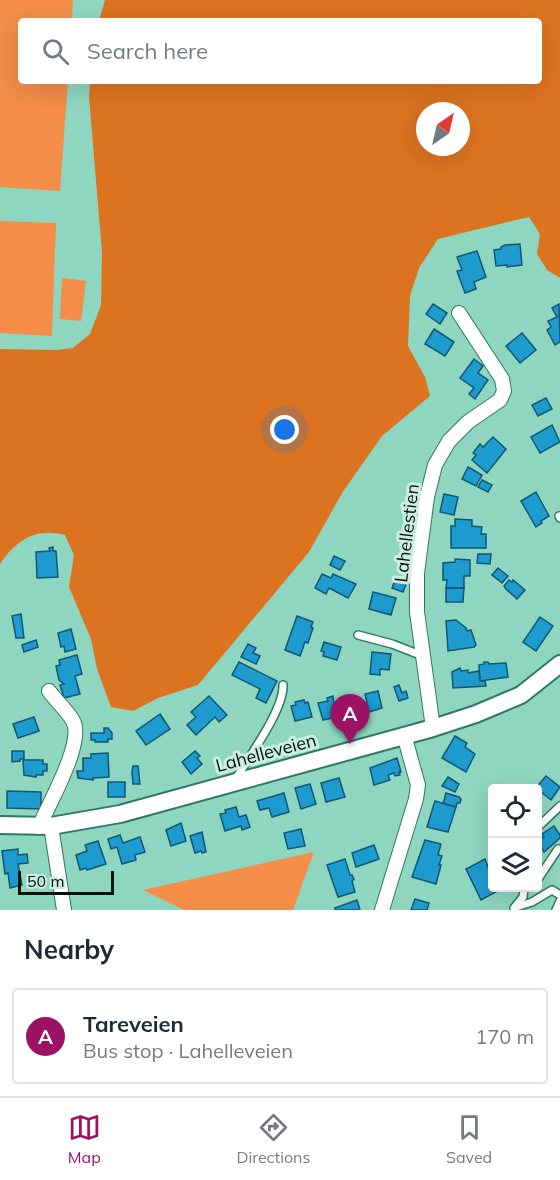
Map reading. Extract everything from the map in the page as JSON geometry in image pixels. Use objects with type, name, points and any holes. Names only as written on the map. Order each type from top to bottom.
[{"type":"street","name":"Lahellestien","points":[[433,728],[417,612],[417,573],[424,515],[435,465],[448,441],[468,422],[500,400],[504,391],[502,379],[459,313]]},
{"type":"street","name":"Lahelleveien","points":[[0,825],[45,827],[120,814],[433,728],[476,714],[521,695],[560,664]]},
{"type":"street","points":[[49,691],[74,723],[75,738],[69,762],[45,827],[64,910]]},
{"type":"street","points":[[382,910],[418,786],[404,735]]},
{"type":"lane","points":[[358,635],[392,644],[423,656]]},
{"type":"lane","points":[[233,782],[270,721],[280,701],[283,685]]},
{"type":"lane","points":[[542,822],[560,806]]},
{"type":"lane","points":[[542,872],[558,849]]},
{"type":"lane","points":[[514,908],[532,902],[552,891],[560,895]]},
{"type":"lane","points":[[514,908],[523,892]]},
{"type":"lane","points":[[514,908],[528,892]]},
{"type":"lane","points":[[556,910],[560,901]]},
{"type":"shaded area","points":[[0,0],[73,0],[72,18],[18,18],[18,84],[68,84],[60,191],[0,187]]},
{"type":"shaded area","points":[[105,0],[560,0],[560,278],[547,270],[537,254],[540,234],[529,217],[438,239],[419,268],[410,296],[408,346],[425,377],[430,396],[382,436],[342,493],[309,552],[198,685],[158,698],[133,711],[111,707],[97,669],[91,639],[69,587],[74,555],[65,535],[36,534],[20,542],[0,564],[0,349],[73,348],[90,334],[101,305],[102,253],[90,84],[542,84],[542,18],[100,18]]},
{"type":"shaded area","points":[[0,221],[56,223],[52,336],[0,333]]},
{"type":"shaded area","points":[[62,279],[86,281],[81,321],[60,319]]},
{"type":"shaded area","points":[[314,852],[293,910],[184,910],[143,890]]},
{"type":"building","points":[[520,244],[522,265],[496,266],[494,250],[501,249],[505,245]]},
{"type":"building","points":[[477,251],[486,277],[474,282],[476,289],[465,293],[457,271],[462,270],[457,257]]},
{"type":"building","points":[[433,304],[447,313],[440,324],[426,314]]},
{"type":"building","points":[[559,304],[560,342],[555,345],[547,330],[551,327],[548,321],[557,317],[552,308]]},
{"type":"building","points":[[434,329],[454,342],[445,356],[425,344]]},
{"type":"building","points":[[522,333],[536,350],[520,363],[506,346]]},
{"type":"building","points":[[474,359],[483,366],[478,373],[488,380],[475,399],[469,394],[474,388],[460,378]]},
{"type":"building","points":[[546,398],[552,409],[538,416],[532,405]]},
{"type":"building","points":[[552,425],[560,442],[540,453],[531,437]]},
{"type":"building","points":[[493,437],[506,449],[487,473],[472,460],[476,455],[473,453],[480,444],[483,447]]},
{"type":"building","points":[[468,467],[482,475],[476,486],[462,479]]},
{"type":"building","points":[[482,480],[492,485],[488,492],[478,487]]},
{"type":"building","points":[[536,492],[549,516],[536,527],[521,501]]},
{"type":"building","points":[[444,494],[458,497],[454,515],[440,512]]},
{"type":"building","points":[[455,519],[472,520],[472,526],[482,527],[481,534],[486,534],[486,548],[451,548],[451,526],[455,526]]},
{"type":"building","points":[[53,547],[53,551],[56,551],[58,577],[37,578],[36,552],[50,551],[49,548]]},
{"type":"building","points":[[478,554],[491,554],[490,564],[477,563]]},
{"type":"building","points":[[334,556],[345,561],[340,570],[330,565]]},
{"type":"building","points":[[455,559],[470,560],[470,576],[464,576],[464,588],[446,588],[447,580],[443,580],[443,563],[455,562]]},
{"type":"building","points":[[498,568],[508,576],[502,583],[492,575]]},
{"type":"building","points":[[322,574],[331,578],[333,574],[356,584],[348,598],[329,588],[326,594],[315,588]]},
{"type":"building","points":[[396,578],[407,582],[403,592],[392,588]]},
{"type":"building","points":[[509,580],[512,582],[513,580],[525,590],[517,599],[504,586]]},
{"type":"building","points":[[446,588],[464,588],[463,602],[446,602]]},
{"type":"building","points":[[373,592],[396,598],[391,615],[369,609]]},
{"type":"building","points":[[21,614],[24,638],[16,638],[12,616]]},
{"type":"building","points":[[297,616],[313,622],[308,643],[305,642],[300,656],[285,650]]},
{"type":"building","points":[[540,617],[553,626],[536,651],[523,642]]},
{"type":"building","points":[[456,620],[467,631],[471,630],[476,645],[474,647],[448,651],[446,621]]},
{"type":"building","points":[[71,629],[76,649],[65,652],[64,646],[61,647],[58,633]]},
{"type":"building","points":[[36,640],[38,647],[24,652],[22,645]]},
{"type":"building","points":[[324,642],[341,647],[337,660],[323,656],[324,652],[321,651]]},
{"type":"building","points":[[248,644],[256,648],[253,653],[260,656],[256,664],[241,657]]},
{"type":"building","points":[[372,652],[391,654],[389,670],[380,669],[380,675],[370,674]]},
{"type":"building","points":[[77,655],[82,674],[75,676],[80,694],[64,698],[60,685],[64,684],[59,680],[56,666],[60,665],[59,660]]},
{"type":"building","points":[[239,662],[277,681],[266,703],[256,698],[260,689],[232,675]]},
{"type":"building","points":[[484,662],[506,663],[508,677],[480,681],[479,665]]},
{"type":"building","points":[[460,668],[461,671],[468,670],[468,673],[479,671],[480,681],[485,681],[486,686],[453,688],[452,672]]},
{"type":"building","points":[[399,685],[402,693],[406,691],[408,698],[399,701],[394,687]]},
{"type":"building","points":[[378,691],[382,708],[369,712],[365,694]]},
{"type":"building","points":[[209,696],[227,715],[219,722],[215,717],[196,735],[187,725],[196,717],[191,712]]},
{"type":"building","points":[[333,696],[334,706],[337,705],[338,710],[336,711],[337,717],[323,720],[318,703],[328,701],[327,698]]},
{"type":"building","points":[[304,700],[305,703],[308,702],[312,717],[295,721],[291,706],[296,705],[295,702]]},
{"type":"building","points":[[160,714],[170,729],[146,745],[136,731]]},
{"type":"building","points":[[34,717],[39,731],[18,738],[13,724]]},
{"type":"building","points":[[104,728],[108,728],[112,733],[112,739],[108,739],[108,742],[91,740],[91,733],[104,733]]},
{"type":"building","points":[[455,736],[467,743],[465,747],[475,754],[466,772],[442,758]]},
{"type":"building","points":[[12,751],[24,751],[24,759],[12,762]]},
{"type":"building","points":[[195,751],[200,756],[197,758],[202,764],[191,774],[182,762]]},
{"type":"building","points":[[108,753],[109,777],[93,778],[93,780],[78,778],[77,771],[83,771],[83,758],[91,758],[91,754]]},
{"type":"building","points":[[397,758],[400,775],[395,776],[394,773],[388,775],[390,780],[374,785],[370,768]]},
{"type":"building","points":[[23,760],[43,760],[43,764],[47,764],[47,771],[43,771],[43,775],[36,775],[36,777],[24,775]]},
{"type":"building","points":[[133,766],[138,766],[140,784],[133,784]]},
{"type":"building","points":[[546,776],[560,787],[551,800],[542,793],[542,784],[539,784]]},
{"type":"building","points":[[448,777],[459,784],[455,792],[442,786]]},
{"type":"building","points":[[339,778],[345,797],[326,802],[321,783]]},
{"type":"building","points":[[108,782],[125,782],[125,797],[108,797]]},
{"type":"building","points":[[310,784],[316,804],[301,809],[295,788]]},
{"type":"building","points":[[7,791],[41,792],[41,809],[7,808]]},
{"type":"building","points":[[284,793],[289,812],[272,817],[269,808],[260,810],[257,801]]},
{"type":"building","points":[[446,793],[461,799],[456,807],[443,804]]},
{"type":"building","points":[[435,801],[456,807],[448,832],[427,827]]},
{"type":"building","points":[[236,807],[239,817],[246,815],[250,827],[242,830],[241,826],[225,831],[220,814]]},
{"type":"building","points":[[181,823],[186,841],[171,846],[166,830]]},
{"type":"building","points":[[554,826],[560,838],[544,852],[542,834]]},
{"type":"building","points":[[301,829],[305,846],[288,849],[284,833]]},
{"type":"building","points":[[202,832],[206,852],[195,853],[190,836]]},
{"type":"building","points":[[120,835],[123,843],[140,837],[145,852],[135,855],[136,860],[122,864],[117,847],[111,849],[108,839]]},
{"type":"building","points":[[425,840],[441,844],[438,855],[442,856],[439,865],[441,865],[436,884],[412,877]]},
{"type":"building","points":[[98,841],[106,864],[80,870],[76,855],[87,851],[85,845]]},
{"type":"building","points":[[374,845],[379,859],[356,867],[352,853]]},
{"type":"building","points":[[18,849],[18,855],[27,854],[28,863],[18,864],[22,885],[10,888],[8,873],[5,874],[2,851]]},
{"type":"building","points":[[345,859],[350,875],[354,879],[352,881],[355,892],[338,897],[327,865]]},
{"type":"building","points":[[485,859],[488,867],[488,892],[496,892],[481,900],[466,869]]},
{"type":"building","points":[[415,899],[429,903],[427,910],[411,910]]},
{"type":"building","points":[[357,900],[360,910],[335,910],[335,908]]},
{"type":"place","name":"Tareveien","points":[[350,744]]}]
